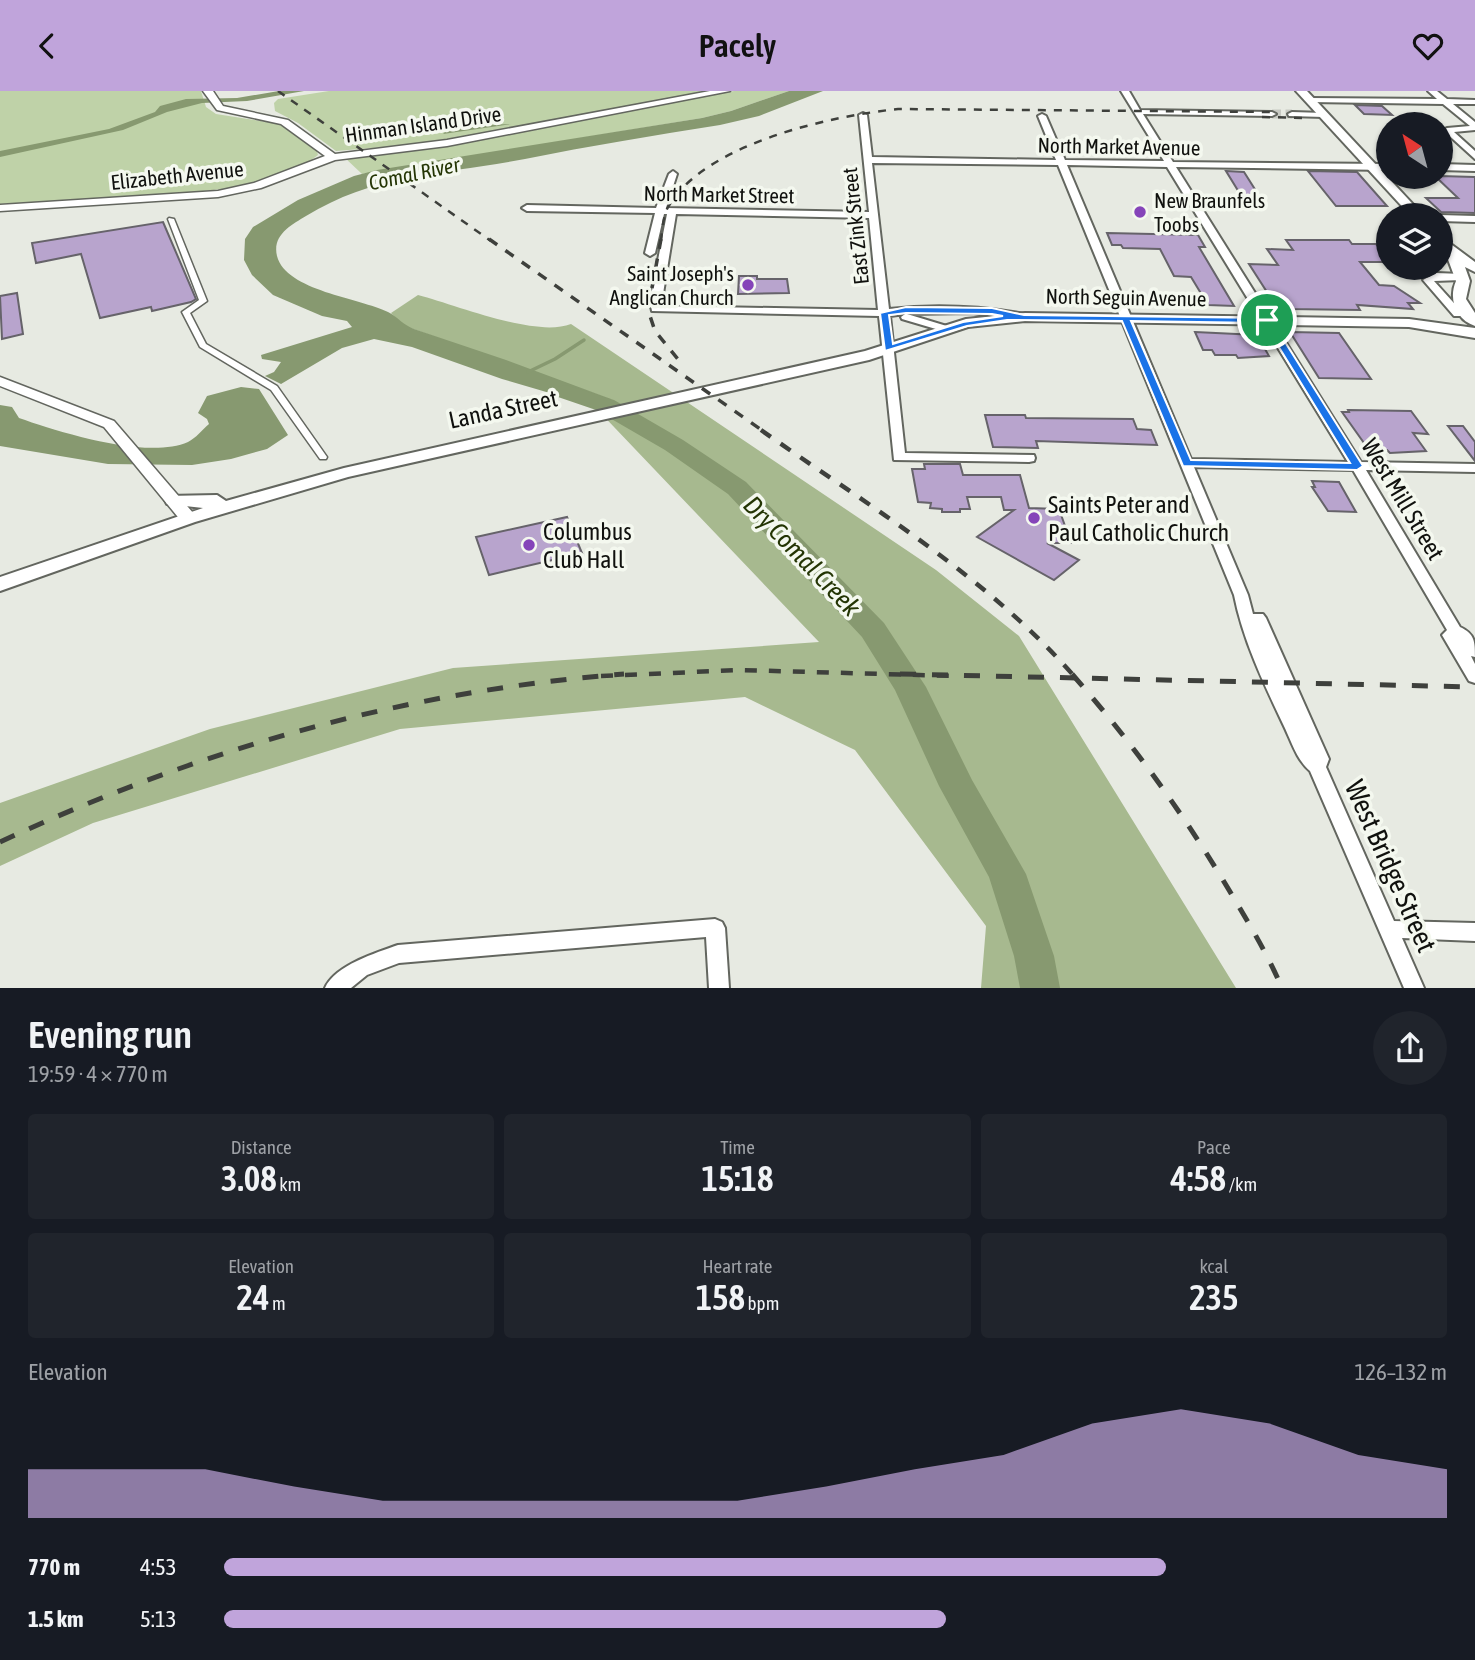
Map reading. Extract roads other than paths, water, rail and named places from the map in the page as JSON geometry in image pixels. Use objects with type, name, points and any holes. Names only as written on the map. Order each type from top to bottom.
[{"type":"main road","points":[[1301,91],[1406,203]]},
{"type":"main road","points":[[1453,254],[1475,268]]},
{"type":"main road","points":[[1453,255],[1466,283],[1456,292],[1460,310],[1474,331]]},
{"type":"main road","name":"North Seguin Avenue","points":[[1409,324],[1460,310]]},
{"type":"main road","name":"North Seguin Avenue","points":[[1024,317],[1409,324],[1474,331]]},
{"type":"main road","name":"Landa Street","points":[[0,584],[188,517],[344,473],[889,349],[946,329],[982,320],[1024,317]]},
{"type":"main road","points":[[174,500],[193,503],[244,496],[256,499]]},
{"type":"street","points":[[208,91],[220,108],[284,123],[328,154]]},
{"type":"street","name":"Hinman Island Drive","points":[[328,154],[447,143],[725,91]]},
{"type":"street","name":"West Mill Street","points":[[1125,91],[1357,466],[1455,631],[1464,635],[1475,652]]},
{"type":"street","points":[[1432,91],[1475,127]]},
{"type":"street","points":[[1310,100],[1475,102]]},
{"type":"street","points":[[1139,112],[1272,114]]},
{"type":"street","points":[[1292,114],[1324,115]]},
{"type":"street","name":"East Zink Street","points":[[863,115],[899,457],[1028,458]]},
{"type":"street","name":"West Bridge Street","points":[[1042,116],[1241,595],[1243,607],[1271,678],[1308,759],[1317,767],[1414,988]]},
{"type":"street","points":[[1475,127],[1447,130],[1475,156]]},
{"type":"street","name":"Elizabeth Avenue","points":[[0,208],[218,194],[257,186],[311,165],[328,154]]},
{"type":"street","name":"North Market Avenue","points":[[867,160],[1376,166]]},
{"type":"street","points":[[1453,167],[1475,168]]},
{"type":"street","points":[[650,253],[660,211],[673,174]]},
{"type":"street","name":"North Market Street","points":[[527,208],[873,215]]},
{"type":"street","name":"North Seguin Avenue","points":[[672,211],[655,301],[656,309],[884,313],[906,310],[992,311],[1024,317]]},
{"type":"street","points":[[1453,218],[1475,219]]},
{"type":"street","points":[[171,219],[203,301],[186,312],[203,345],[274,388],[323,457]]},
{"type":"street","points":[[1460,310],[1428,280],[1436,276],[1466,283]]},
{"type":"street","name":"North Seguin Avenue","points":[[884,313],[922,320],[946,329]]},
{"type":"street","points":[[0,381],[101,419],[116,430],[188,517]]},
{"type":"street","points":[[1187,463],[1475,468]]},
{"type":"street","name":"West Mill Street","points":[[1455,631],[1450,635],[1475,677]]},
{"type":"street","points":[[335,988],[360,969],[398,954],[715,928],[719,988]]},
{"type":"street","points":[[1389,929],[1475,932]]},
{"type":"water","points":[[279,91],[304,91],[247,101],[202,103],[167,112],[123,130],[0,157],[0,151],[109,129],[155,112],[160,106],[186,99],[237,98]]},
{"type":"water","name":"Comal River","points":[[789,91],[823,91],[759,116],[720,125],[386,183],[332,202],[306,216],[284,231],[277,242],[277,256],[283,268],[294,278],[325,292],[388,312],[414,329],[611,399],[594,406],[502,379],[412,347],[374,339],[342,348],[281,384],[265,376],[274,372],[281,362],[262,359],[261,355],[352,327],[347,321],[322,316],[273,295],[252,275],[244,260],[245,239],[253,227],[298,200],[354,176],[377,170],[702,118]]},
{"type":"water","points":[[475,120],[488,125],[511,124],[443,134],[456,122]]},
{"type":"water","points":[[241,387],[259,389],[288,435],[267,449],[231,459],[192,465],[108,464],[0,446],[0,405],[12,407],[19,418],[103,442],[150,448],[171,447],[188,442],[209,424],[207,419],[198,413],[207,396]]},
{"type":"waterway","points":[[528,372],[555,359],[584,340]]},
{"type":"waterway","name":"Dry Comal Creek","points":[[566,392],[605,405],[674,445],[737,488],[873,630],[910,687],[957,786],[1007,874],[1034,956],[1040,988]]},
{"type":"tunnel","points":[[1272,114],[1292,114]]},
{"type":"railway","points":[[278,91],[491,241]]},
{"type":"railway","points":[[661,241],[667,209],[684,186],[708,167],[770,137],[838,118],[898,109],[1273,112]]},
{"type":"railway","points":[[1262,117],[1307,118]]},
{"type":"railway","points":[[489,239],[763,431]]},
{"type":"railway","points":[[661,239],[648,310],[655,331],[681,363]]},
{"type":"railway","points":[[761,430],[965,574],[1040,640],[1074,676]]},
{"type":"railway","points":[[605,676],[740,670],[955,676]]},
{"type":"railway","points":[[605,676],[624,674]]},
{"type":"railway","points":[[900,674],[1075,678]]},
{"type":"railway","points":[[1072,674],[1075,678]]},
{"type":"railway","points":[[601,676],[605,676]]},
{"type":"railway","points":[[0,842],[151,779],[304,729],[462,694],[605,676]]},
{"type":"railway","points":[[1075,678],[1475,687]]},
{"type":"railway","points":[[1075,678],[1135,751],[1193,833],[1250,926],[1282,988]]},
{"type":"place","name":"New Braunfels Toobs","points":[[1140,212]]},
{"type":"place","name":"Saint Joseph's Anglican Church","points":[[748,285]]},
{"type":"place","name":"Saints Peter and Paul Catholic Church","points":[[1034,518]]},
{"type":"place","name":"Columbus Club Hall","points":[[529,545]]}]
